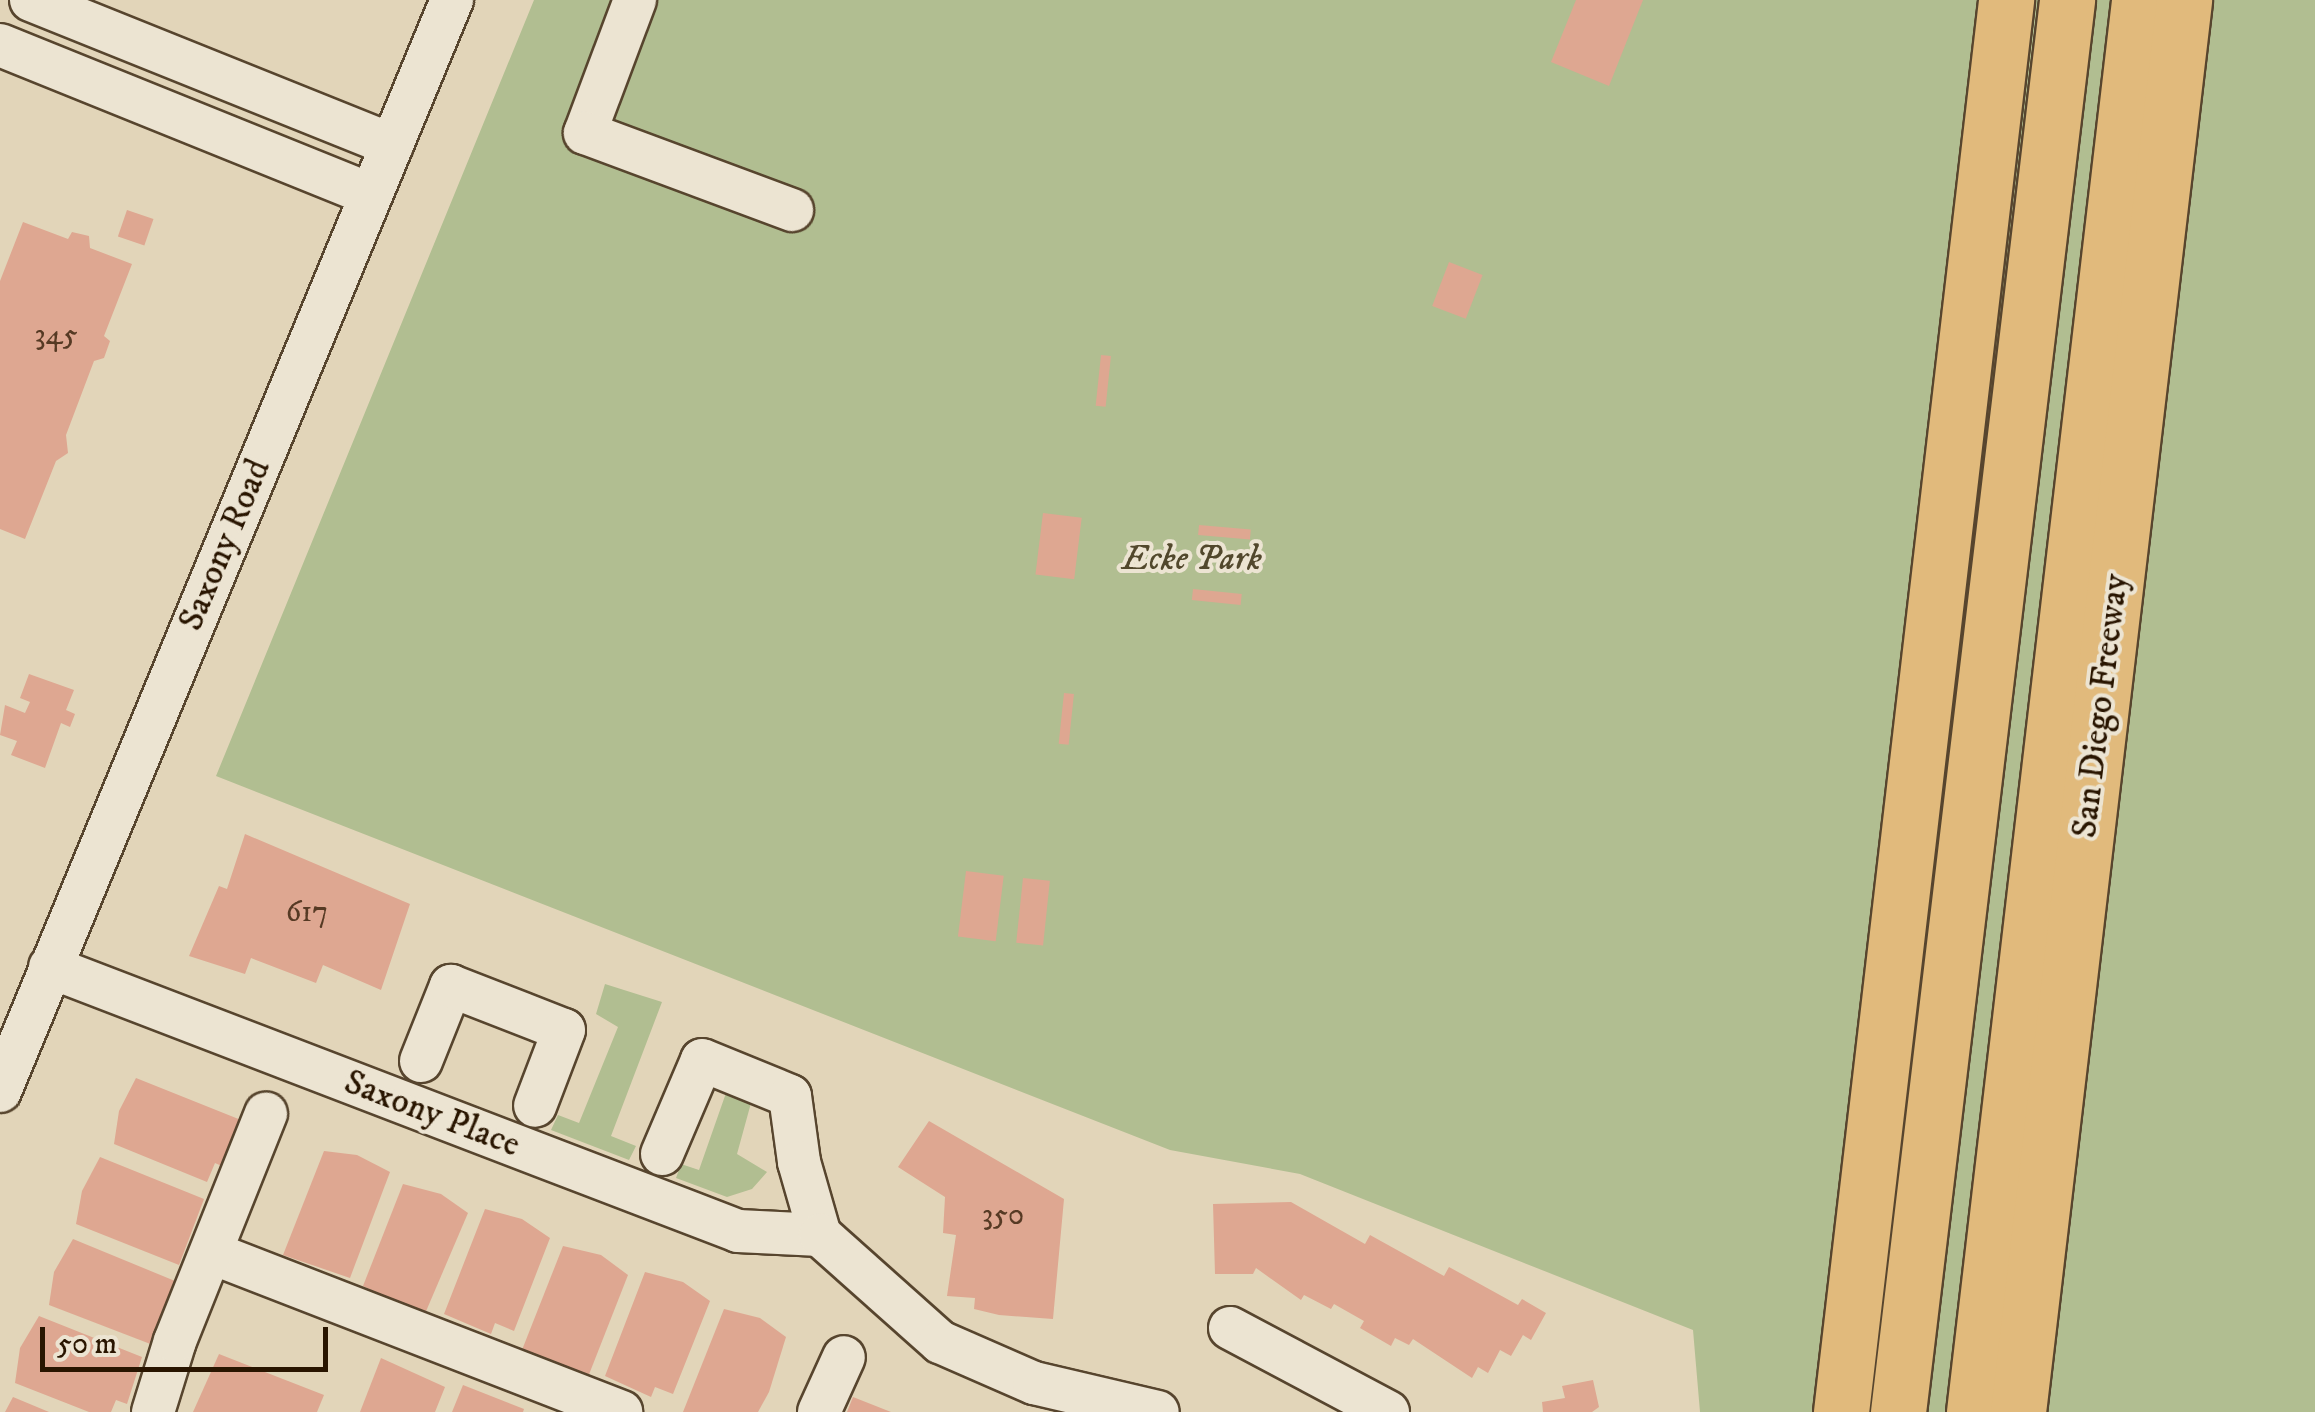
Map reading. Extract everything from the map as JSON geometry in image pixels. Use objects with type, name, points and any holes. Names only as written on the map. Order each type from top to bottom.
[{"type":"highway","points":[[1840,1412],[2006,0]]},
{"type":"highway","points":[[1898,1412],[2067,0]]},
{"type":"highway","points":[[1974,1412],[2140,0]]},
{"type":"highway","name":"San Diego Freeway","points":[[2018,1412],[2184,0]]},
{"type":"street","points":[[371,195],[4,59],[32,0],[392,145]]},
{"type":"street","name":"Saxony Road","points":[[0,1092],[452,0]]},
{"type":"street","points":[[635,0],[584,133],[792,210]]},
{"type":"street","name":"Saxony Place","points":[[50,966],[738,1232],[820,1235]]},
{"type":"street","points":[[421,1061],[451,986],[564,1030],[535,1106]]},
{"type":"street","points":[[662,1154],[702,1060],[790,1096],[799,1162],[820,1235],[940,1342],[1034,1383],[1158,1412]]},
{"type":"street","points":[[153,1412],[266,1112]]},
{"type":"street","points":[[212,1253],[621,1412]]},
{"type":"street","points":[[1230,1328],[1388,1412]]},
{"type":"street","points":[[819,1412],[844,1357]]},
{"type":"green space","name":"Ecke Park","points":[[534,0],[2315,0],[2315,1412],[1700,1412],[1693,1330],[1300,1174],[1170,1150],[216,776]]},
{"type":"green space","points":[[605,984],[662,1002],[611,1136],[636,1146],[629,1160],[551,1130],[558,1115],[579,1123],[618,1027],[596,1014]]},
{"type":"green space","points":[[726,1093],[751,1103],[737,1154],[767,1172],[752,1189],[727,1197],[676,1178],[681,1164],[699,1170]]},
{"type":"building","points":[[1576,0],[1643,0],[1609,86],[1551,62]]},
{"type":"building","points":[[127,210],[153,219],[144,246],[118,236]]},
{"type":"building","points":[[23,222],[68,239],[72,232],[89,236],[90,248],[132,264],[104,336],[110,341],[104,358],[94,361],[66,435],[68,453],[56,461],[25,539],[0,529],[0,281]]},
{"type":"building","points":[[1449,262],[1483,275],[1466,319],[1432,306]]},
{"type":"building","points":[[1101,355],[1111,356],[1106,407],[1096,406]]},
{"type":"building","points":[[1043,513],[1082,518],[1074,579],[1035,575]]},
{"type":"building","points":[[1199,525],[1251,530],[1250,539],[1198,535]]},
{"type":"building","points":[[1193,589],[1242,594],[1241,605],[1192,600]]},
{"type":"building","points":[[29,674],[74,690],[66,710],[75,714],[70,727],[61,723],[45,768],[11,755],[17,741],[0,735],[5,705],[25,713],[30,702],[20,698]]},
{"type":"building","points":[[1064,693],[1074,694],[1069,745],[1059,744]]},
{"type":"building","points":[[245,834],[410,904],[381,990],[323,965],[316,983],[251,958],[245,974],[189,956],[219,886],[227,889]]},
{"type":"building","points":[[966,871],[1004,876],[996,941],[958,937]]},
{"type":"building","points":[[1023,878],[1050,881],[1043,945],[1016,943]]},
{"type":"building","points":[[136,1078],[241,1120],[224,1167],[215,1163],[207,1182],[114,1144],[119,1111]]},
{"type":"building","points":[[929,1121],[1064,1199],[1053,1319],[999,1315],[974,1309],[975,1298],[947,1296],[956,1235],[943,1233],[945,1197],[898,1167]]},
{"type":"building","points":[[324,1151],[357,1155],[390,1172],[350,1278],[283,1255]]},
{"type":"building","points":[[100,1157],[204,1199],[179,1265],[76,1224],[82,1191]]},
{"type":"building","points":[[403,1184],[441,1194],[468,1213],[424,1316],[363,1286]]},
{"type":"building","points":[[1291,1202],[1365,1244],[1370,1235],[1444,1276],[1449,1267],[1518,1305],[1522,1299],[1546,1313],[1531,1340],[1523,1335],[1511,1356],[1500,1350],[1488,1373],[1478,1367],[1472,1378],[1413,1339],[1409,1345],[1395,1338],[1391,1346],[1360,1328],[1364,1321],[1334,1304],[1331,1309],[1304,1295],[1301,1300],[1256,1268],[1253,1274],[1215,1274],[1213,1204]]},
{"type":"building","points":[[485,1209],[522,1219],[550,1238],[514,1331],[495,1323],[491,1334],[444,1314]]},
{"type":"building","points":[[73,1239],[175,1281],[153,1345],[49,1305],[54,1272]]},
{"type":"building","points":[[563,1246],[601,1255],[628,1275],[588,1377],[522,1350]]},
{"type":"building","points":[[645,1272],[683,1282],[710,1301],[673,1394],[655,1387],[651,1397],[605,1376]]},
{"type":"building","points":[[724,1309],[760,1318],[786,1337],[769,1392],[758,1412],[683,1412]]},
{"type":"building","points":[[39,1316],[142,1357],[127,1404],[116,1400],[111,1412],[89,1412],[15,1383],[20,1348]]},
{"type":"building","points":[[219,1354],[324,1395],[317,1412],[193,1412]]},
{"type":"building","points":[[381,1358],[445,1387],[435,1412],[360,1412]]},
{"type":"building","points":[[1593,1380],[1599,1407],[1592,1412],[1543,1412],[1542,1402],[1565,1398],[1562,1386]]},
{"type":"building","points":[[463,1385],[524,1409],[523,1412],[452,1412]]},
{"type":"building","points":[[13,1397],[49,1412],[5,1412]]},
{"type":"building","points":[[853,1397],[891,1412],[847,1412]]}]
